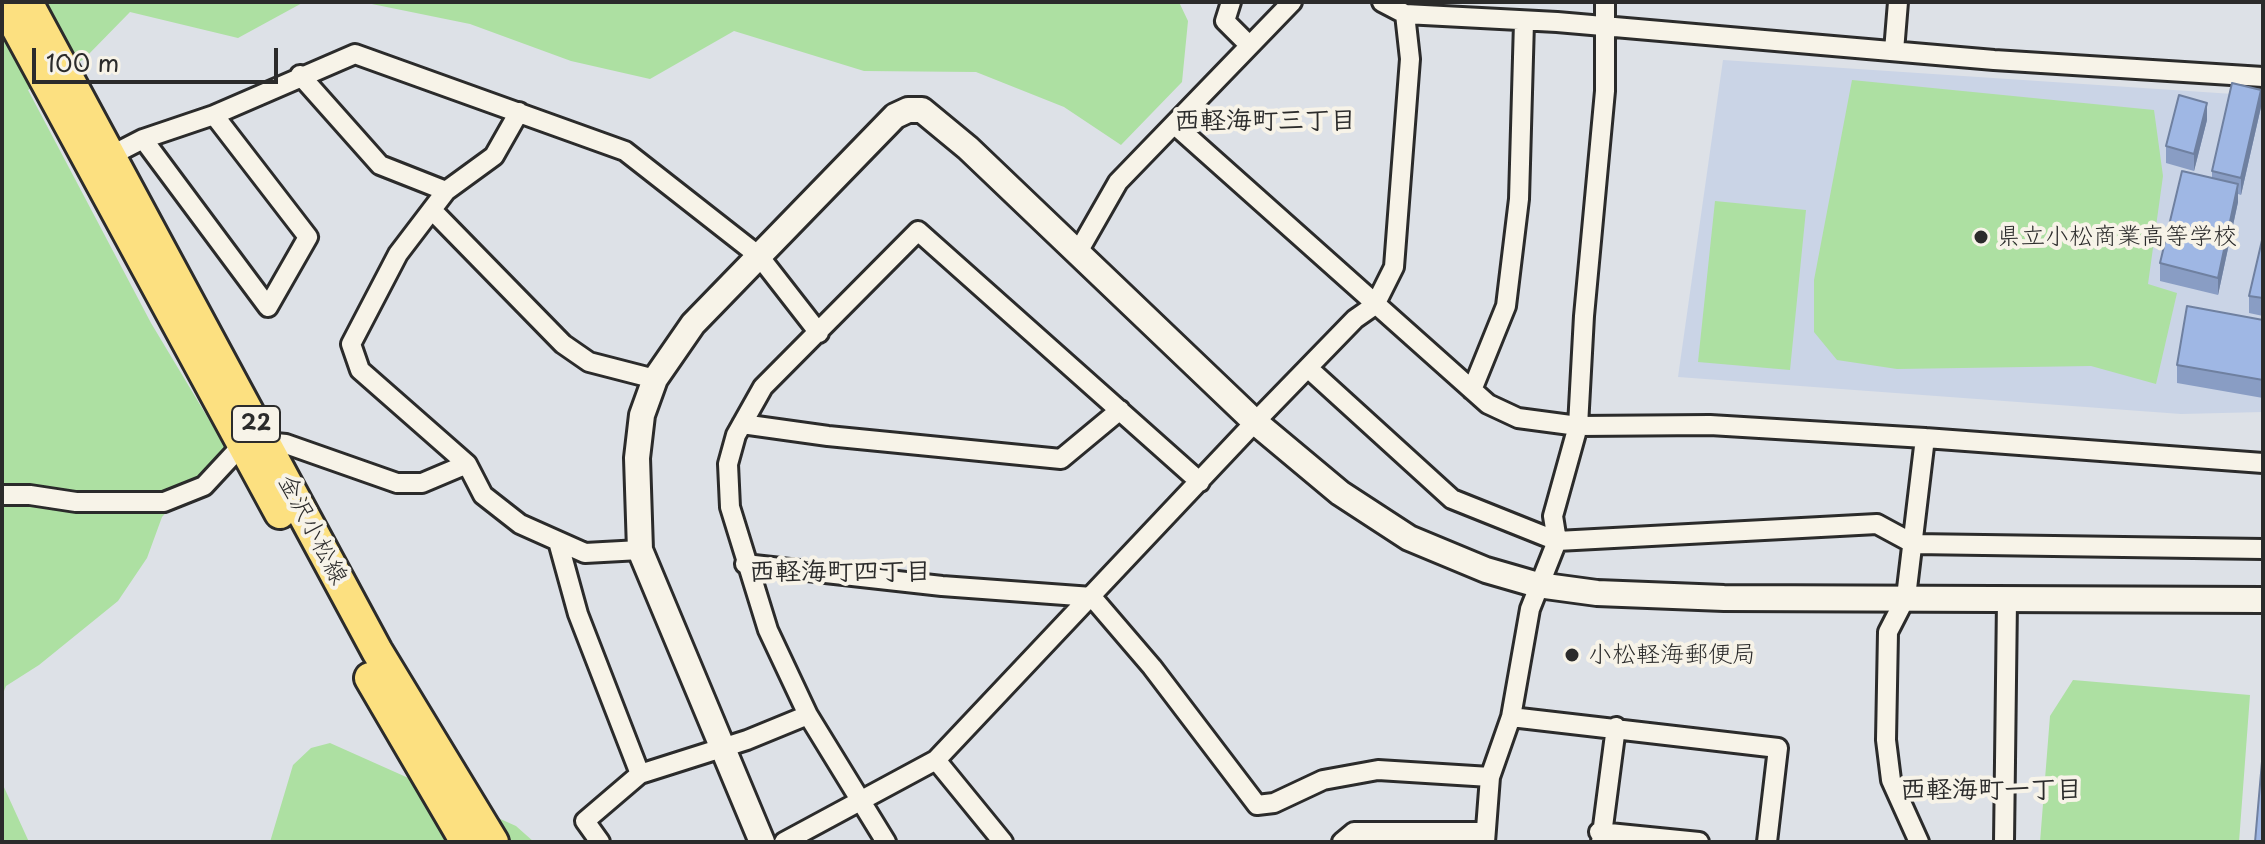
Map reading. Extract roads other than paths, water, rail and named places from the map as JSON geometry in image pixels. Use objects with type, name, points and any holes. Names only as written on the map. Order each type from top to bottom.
[{"type":"main road","name":"金沢小松線","points":[[3,2],[254,443],[493,842]]},
{"type":"main road","name":"金沢小松線","points":[[27,2],[110,156],[401,735],[466,842]]},
{"type":"street","points":[[1231,2],[1225,21],[1249,45]]},
{"type":"street","points":[[1078,252],[1118,182],[1292,2]]},
{"type":"street","points":[[1382,2],[1405,14],[2263,77]]},
{"type":"street","points":[[1342,842],[1354,832],[1485,837],[1490,777],[1511,717],[1530,609],[1557,541],[1553,516],[1578,426],[1584,316],[1605,91],[1605,2]]},
{"type":"street","points":[[1894,51],[1898,2]]},
{"type":"street","points":[[784,842],[936,760],[1255,422],[1355,319],[1375,305],[1394,267],[1410,59],[1405,14]]},
{"type":"street","points":[[1472,390],[1506,306],[1519,199],[1524,22]]},
{"type":"street","points":[[110,156],[143,139],[214,115],[300,75],[355,54],[625,151],[759,256],[819,333]]},
{"type":"street","points":[[300,75],[380,165],[446,191]]},
{"type":"street","points":[[762,842],[640,550],[637,458],[642,415],[655,379],[693,324],[895,116],[908,110],[922,110],[968,148],[1255,422],[1340,493],[1409,538],[1451,557],[1538,585],[1597,593],[1708,598],[2263,600]]},
{"type":"street","points":[[519,112],[494,156],[446,191],[398,254],[351,344],[360,370],[467,464],[483,495],[520,524],[559,545],[585,553],[640,550]]},
{"type":"street","points":[[143,139],[268,307],[308,237],[214,115]]},
{"type":"street","points":[[1175,125],[1488,404],[1518,418],[1578,426],[1710,425],[2263,463]]},
{"type":"street","points":[[432,210],[563,344],[589,362],[655,379]]},
{"type":"street","points":[[886,842],[859,803],[808,715],[768,630],[745,564],[730,507],[728,464],[742,424],[763,387],[918,231],[1200,482]]},
{"type":"street","points":[[1308,368],[1452,499],[1557,541],[1877,524],[1914,544],[2263,549]]},
{"type":"street","points":[[742,424],[828,436],[1061,459],[1120,410]]},
{"type":"street","points":[[1919,842],[1891,780],[1886,740],[1888,632],[1906,597],[1925,438]]},
{"type":"street","points":[[2,495],[30,495],[76,502],[164,502],[204,486],[254,443],[286,444],[397,483],[422,483],[467,464]]},
{"type":"street","points":[[559,545],[578,614],[640,774]]},
{"type":"street","points":[[745,564],[942,586],[1092,597],[1152,667],[1257,805],[1274,803],[1323,780],[1378,770],[1490,777]]},
{"type":"street","points":[[2004,842],[2007,600]]},
{"type":"street","points":[[600,842],[585,821],[640,774],[808,715]]},
{"type":"street","points":[[1511,717],[1778,748],[1767,842]]},
{"type":"street","points":[[1616,727],[1600,837],[1699,842]]},
{"type":"street","points":[[936,760],[1003,842]]},
{"type":"place","name":"県立小松商業高等学校","points":[[1981,237]]},
{"type":"place","name":"小松軽海郵便局","points":[[1572,655]]},
{"type":"district","name":"西軽海町三丁目","points":[[1265,122]]},
{"type":"district","name":"西軽海町四丁目","points":[[840,573]]},
{"type":"district","name":"西軽海町一丁目","points":[[1991,791]]}]
